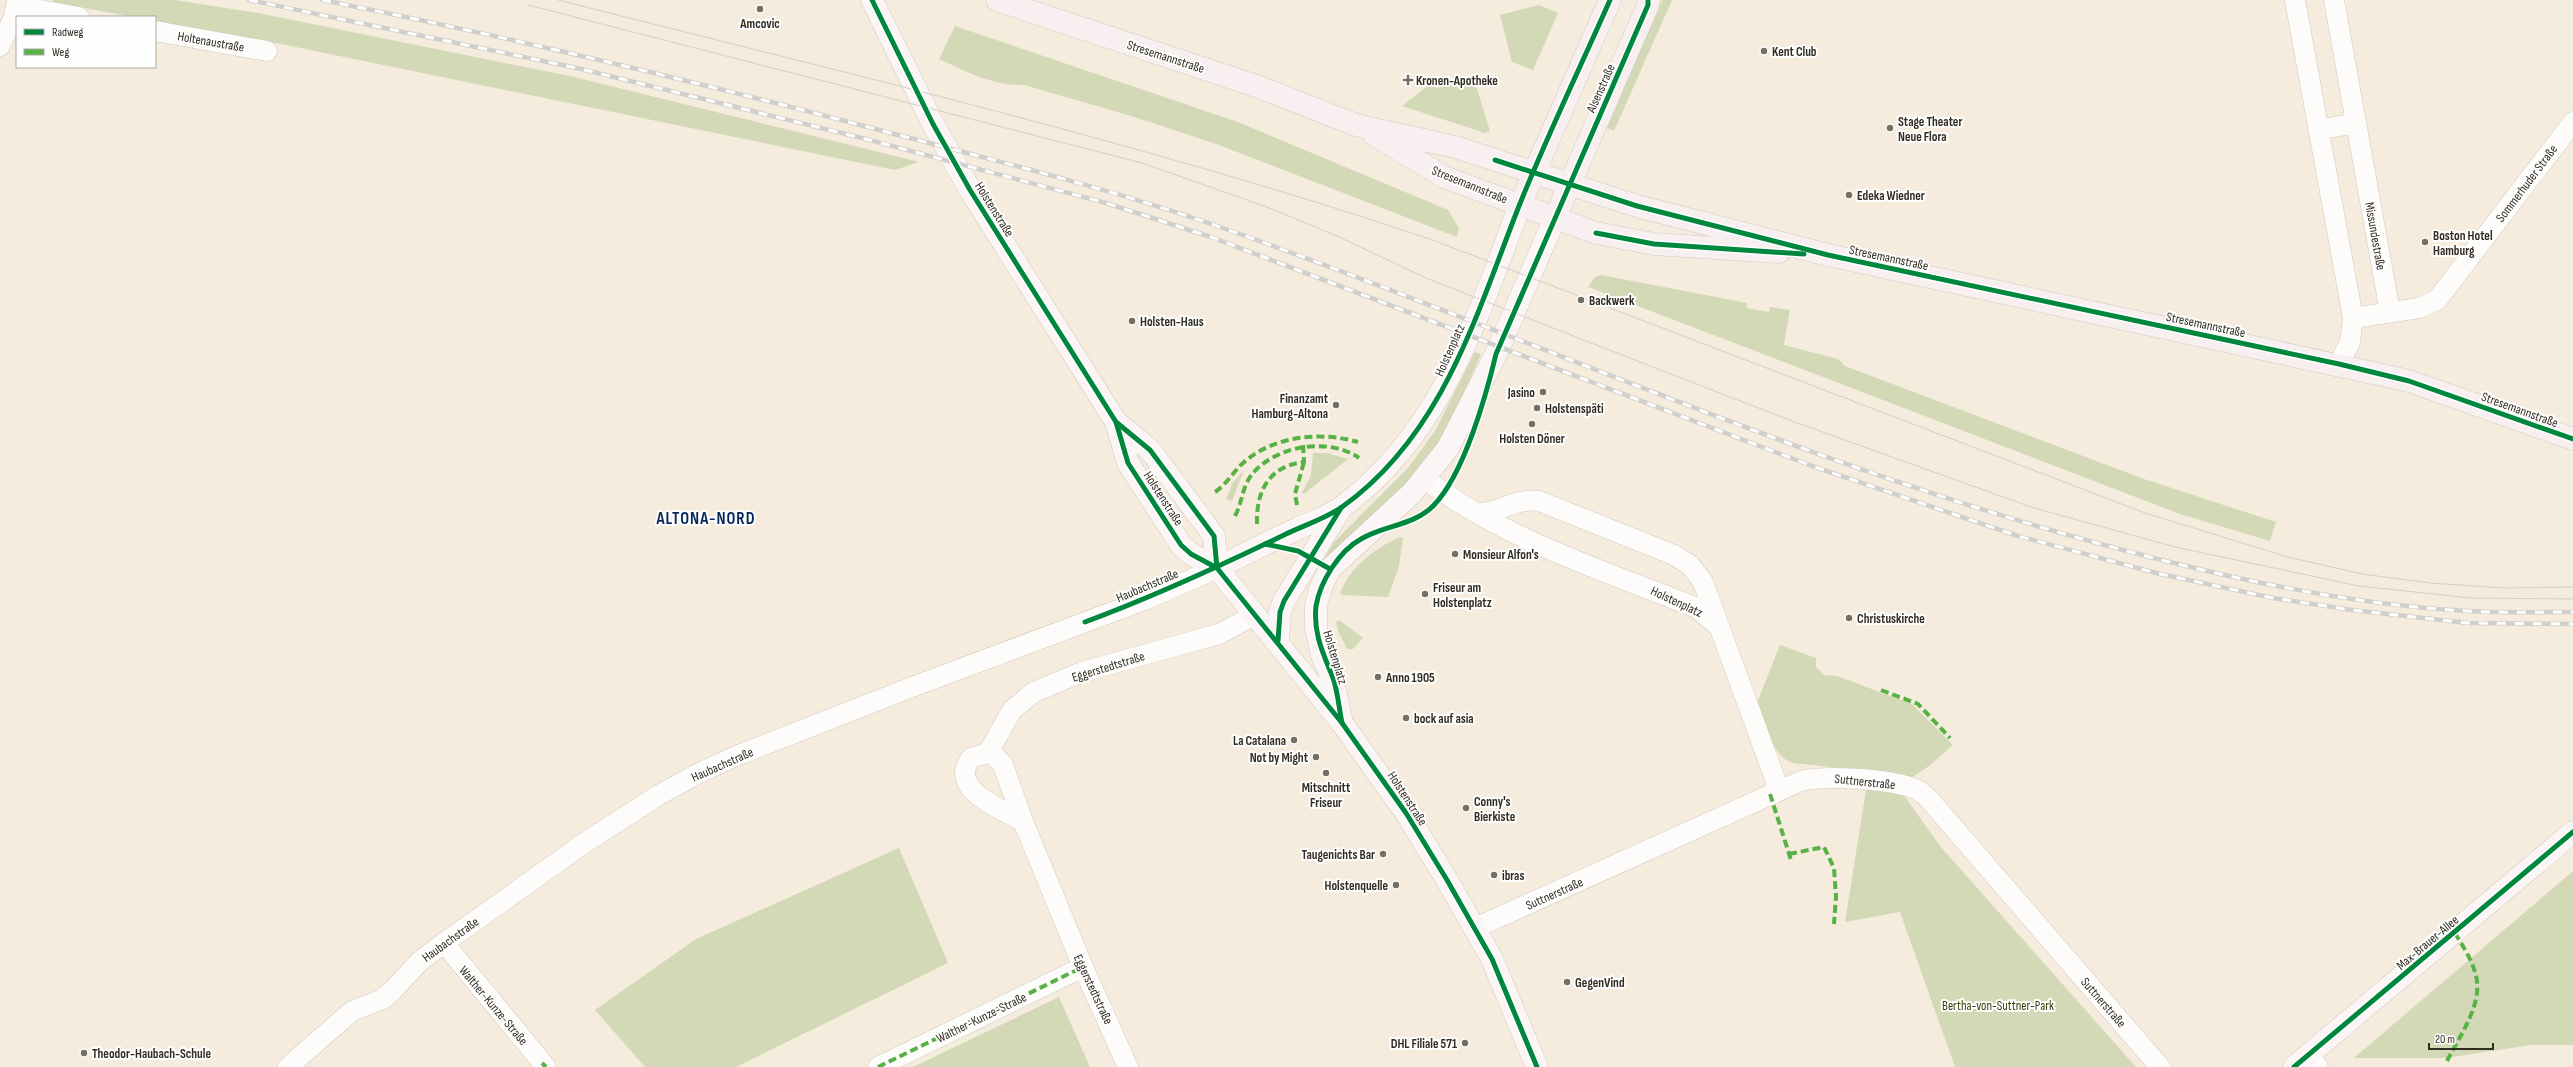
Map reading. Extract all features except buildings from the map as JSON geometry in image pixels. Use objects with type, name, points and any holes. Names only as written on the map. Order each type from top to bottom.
[{"type":"main road","name":"Holstenstraße","points":[[872,0],[933,124],[970,190],[1116,422],[1128,463],[1178,540],[1191,554],[1217,568],[1278,641],[1342,723],[1406,813],[1476,928],[1498,973],[1537,1067]]},
{"type":"main road","name":"Stresemannstraße","points":[[996,0],[1259,88],[1356,125],[1455,147],[1637,206],[1828,255],[2339,364],[2409,382],[2573,439]]},
{"type":"main road","name":"Alsenstraße","points":[[1533,172],[1610,0]]},
{"type":"main road","name":"Alsenstraße","points":[[1570,184],[1648,5],[1648,0]]},
{"type":"main road","name":"Stresemannstraße","points":[[1356,125],[1444,177],[1596,233],[1654,244],[1828,255]]},
{"type":"main road","name":"Holstenplatz","points":[[1217,568],[1341,508],[1370,484],[1410,441],[1438,399],[1463,350],[1533,172]]},
{"type":"main road","name":"Holstenplatz","points":[[1342,723],[1333,680],[1318,642],[1316,615],[1318,596],[1330,569],[1425,479],[1448,448],[1496,354],[1570,184]]},
{"type":"main road","name":"Holstenstraße","points":[[1116,422],[1150,450],[1214,536],[1217,568]]},
{"type":"main road","name":"Holstenplatz","points":[[1278,641],[1279,618],[1284,601],[1341,508]]},
{"type":"main road","name":"Max-Brauer-Allee","points":[[2307,1063],[2573,832]]},
{"type":"street","points":[[2295,0],[2353,318],[2350,342],[2339,364]]},
{"type":"street","name":"Missundestraße","points":[[2334,0],[2390,312]]},
{"type":"street","points":[[0,46],[17,3],[75,16]]},
{"type":"street","name":"Holtenaustraße","points":[[156,31],[267,51]]},
{"type":"street","name":"Sommerhuder Straße","points":[[2390,312],[2419,308],[2437,300],[2573,122]]},
{"type":"street","points":[[2318,130],[2356,123]]},
{"type":"street","points":[[2353,318],[2390,312]]},
{"type":"street","name":"Holstenplatz","points":[[1425,479],[1451,498],[1514,533],[1697,608],[1720,627]]},
{"type":"street","name":"Holstenplatz","points":[[1478,512],[1494,511],[1521,500],[1539,501],[1674,555],[1698,573],[1720,627],[1780,790]]},
{"type":"street","name":"Haubachstraße","points":[[288,1067],[352,1011],[383,999],[420,961],[444,943],[580,846],[657,796],[697,774],[736,756],[905,690],[1147,599],[1217,568]]},
{"type":"street","name":"Eggerstedtstraße","points":[[1128,1067],[1083,967],[1023,821],[1003,765],[993,754],[988,752],[1012,710],[1034,692],[1082,672],[1219,634],[1255,615]]},
{"type":"street","points":[[988,752],[971,758],[966,766],[965,780],[978,795],[1023,821]]},
{"type":"street","name":"Suttnerstraße","points":[[1476,928],[1801,781],[1826,777],[1897,784],[1920,791],[1928,798],[2160,1067]]},
{"type":"street","name":"Walther-Kunze-Straße","points":[[444,943],[546,1067]]},
{"type":"street","name":"Walther-Kunze-Straße","points":[[878,1067],[1083,967]]},
{"type":"green space","points":[[53,0],[175,0],[258,13],[570,76],[919,162],[895,170],[281,44],[156,21],[156,16],[128,16],[53,2]]},
{"type":"green space","points":[[1662,0],[1672,0],[1614,131],[1607,128]]},
{"type":"green space","points":[[1539,5],[1558,13],[1533,70],[1512,62],[1500,15]]},
{"type":"green space","points":[[955,26],[1238,122],[1448,210],[1459,228],[1457,237],[1219,145],[1128,115],[1024,85],[1013,85],[991,81],[970,73],[939,59]]},
{"type":"green space","points":[[1473,76],[1490,131],[1485,133],[1402,106],[1430,84],[1437,88]]},
{"type":"green space","points":[[1601,275],[1747,303],[1747,308],[1769,312],[1770,307],[1790,310],[1784,345],[1838,359],[1845,366],[2144,479],[2276,522],[2270,541],[2180,514],[1588,287],[1595,277]]},
{"type":"green space","points":[[1475,352],[1481,354],[1445,436],[1407,488],[1327,561],[1324,559],[1333,543],[1408,468],[1435,431]]},
{"type":"green space","points":[[1313,453],[1327,453],[1348,459],[1304,494],[1302,493],[1311,475]]},
{"type":"green space","points":[[1244,470],[1232,501],[1226,499],[1233,482]]},
{"type":"green space","points":[[1400,537],[1403,538],[1399,566],[1388,597],[1342,595],[1340,593],[1350,575],[1364,559],[1381,547]]},
{"type":"green space","points":[[1339,620],[1363,638],[1353,649],[1347,649],[1338,631],[1336,622]]},
{"type":"green space","name":"Bertha-von-Suttner-Park","points":[[1780,645],[1816,658],[1816,667],[1824,675],[1837,676],[1912,704],[1953,745],[1929,766],[1898,787],[1940,846],[2136,1067],[1955,1067],[1900,912],[1845,922],[1869,771],[1793,763],[1779,754],[1770,738],[1757,703]]},
{"type":"green space","points":[[899,848],[948,963],[736,1067],[645,1067],[595,1010],[696,939]]},
{"type":"green space","points":[[2573,871],[2573,1045],[2531,1045],[2446,1058],[2354,1058]]},
{"type":"green space","points":[[1059,997],[1090,1067],[913,1067]]},
{"type":"tram line","points":[[558,0],[996,111],[1322,204],[1430,239],[2145,513],[2288,557],[2362,574],[2430,583],[2504,588],[2573,587]]},
{"type":"tram line","points":[[528,5],[1142,163],[1267,207],[1337,236],[1426,278],[1792,421],[2031,507],[2175,547],[2359,586],[2471,598],[2573,599]]},
{"type":"railway","points":[[249,0],[577,68],[866,139],[1106,203],[1211,237],[1812,466],[2018,536],[2160,574],[2273,598],[2352,610],[2468,623],[2573,624]]},
{"type":"railway","points":[[322,0],[463,29],[674,78],[1011,165],[1139,201],[1223,228],[1332,268],[1657,394],[1875,474],[1986,510],[2097,543],[2188,567],[2280,587],[2373,602],[2467,611],[2573,612]]},
{"type":"marked path","points":[[1215,492],[1243,463],[1268,447],[1298,438],[1313,437],[1328,437],[1358,442]]},
{"type":"marked path","points":[[1257,524],[1259,501],[1267,482],[1273,475],[1282,469],[1292,464],[1304,462],[1303,444]]},
{"type":"marked path","points":[[1235,516],[1245,486],[1250,477],[1260,466],[1272,458],[1286,452],[1317,446],[1332,447],[1346,451],[1359,458]]},
{"type":"marked path","points":[[1297,505],[1295,494],[1304,462]]},
{"type":"marked path","points":[[1881,690],[1918,704],[1950,738]]},
{"type":"marked path","points":[[1770,794],[1791,860]]},
{"type":"marked path","points":[[1789,854],[1824,847],[1834,868],[1836,897],[1834,924]]},
{"type":"marked path","points":[[2447,1061],[2470,1018],[2477,995],[2475,972],[2455,933]]},
{"type":"marked path","points":[[878,1067],[1083,967]]},
{"type":"marked path","points":[[542,1063],[546,1067]]},
{"type":"cycle path","points":[[872,0],[933,124],[970,190],[1116,422],[1150,450],[1214,536],[1217,568]]},
{"type":"cycle path","points":[[1085,622],[1185,581],[1321,519],[1342,507],[1377,478],[1406,445],[1431,409],[1471,330],[1519,206],[1552,128],[1610,0]]},
{"type":"cycle path","points":[[1342,723],[1335,683],[1322,651],[1317,634],[1315,616],[1318,597],[1326,577],[1338,559],[1353,544],[1370,534],[1408,521],[1426,512],[1434,505],[1445,491],[1455,474],[1464,455],[1480,412],[1496,354],[1648,5],[1648,0]]},
{"type":"cycle path","points":[[1495,160],[1637,206],[1828,255],[2339,364],[2409,381],[2573,439]]},
{"type":"cycle path","points":[[1596,233],[1654,244],[1804,254]]},
{"type":"cycle path","points":[[1116,422],[1128,463],[1181,545],[1191,554],[1217,568],[1342,723],[1406,813],[1447,880],[1492,959],[1537,1067]]},
{"type":"cycle path","points":[[1278,641],[1280,612],[1284,601],[1341,508]]},
{"type":"cycle path","points":[[1265,544],[1298,551],[1330,569]]},
{"type":"cycle path","points":[[2294,1067],[2573,832]]},
{"type":"place","name":"Amcovic","points":[[760,9]]},
{"type":"place","name":"Kent Club","points":[[1764,51]]},
{"type":"place","name":"Kronen-Apotheke","points":[[1408,80]]},
{"type":"place","name":"Stage Theater Neue Flora","points":[[1890,128]]},
{"type":"place","name":"Edeka Wiedner","points":[[1849,195]]},
{"type":"place","name":"Boston Hotel Hamburg","points":[[2425,242]]},
{"type":"place","name":"Backwerk","points":[[1581,300]]},
{"type":"place","name":"Holsten-Haus","points":[[1132,321]]},
{"type":"place","name":"Jasino","points":[[1543,392]]},
{"type":"place","name":"Finanzamt Hamburg-Altona","points":[[1336,405]]},
{"type":"place","name":"Holstenspäti","points":[[1537,408]]},
{"type":"place","name":"Holsten Döner","points":[[1532,424]]},
{"type":"place","name":"Monsieur Alfon's","points":[[1455,554]]},
{"type":"place","name":"Friseur am Holstenplatz","points":[[1425,594]]},
{"type":"place","name":"Christuskirche","points":[[1849,618]]},
{"type":"place","name":"Anno 1905","points":[[1378,677]]},
{"type":"place","name":"bock auf asia","points":[[1406,718]]},
{"type":"place","name":"La Catalana","points":[[1294,740]]},
{"type":"place","name":"Not by Might","points":[[1316,757]]},
{"type":"place","name":"Mitschnitt Friseur","points":[[1326,773]]},
{"type":"place","name":"Conny's Bierkiste","points":[[1466,808]]},
{"type":"place","name":"Taugenichts Bar","points":[[1383,854]]},
{"type":"place","name":"ibras","points":[[1494,875]]},
{"type":"place","name":"Holstenquelle","points":[[1396,885]]},
{"type":"place","name":"GegenVind","points":[[1567,982]]},
{"type":"place","name":"DHL Filiale 571","points":[[1465,1043]]},
{"type":"place","name":"Theodor-Haubach-Schule","points":[[84,1053]]},
{"type":"district","name":"ALTONA-NORD","points":[[706,518]]}]
